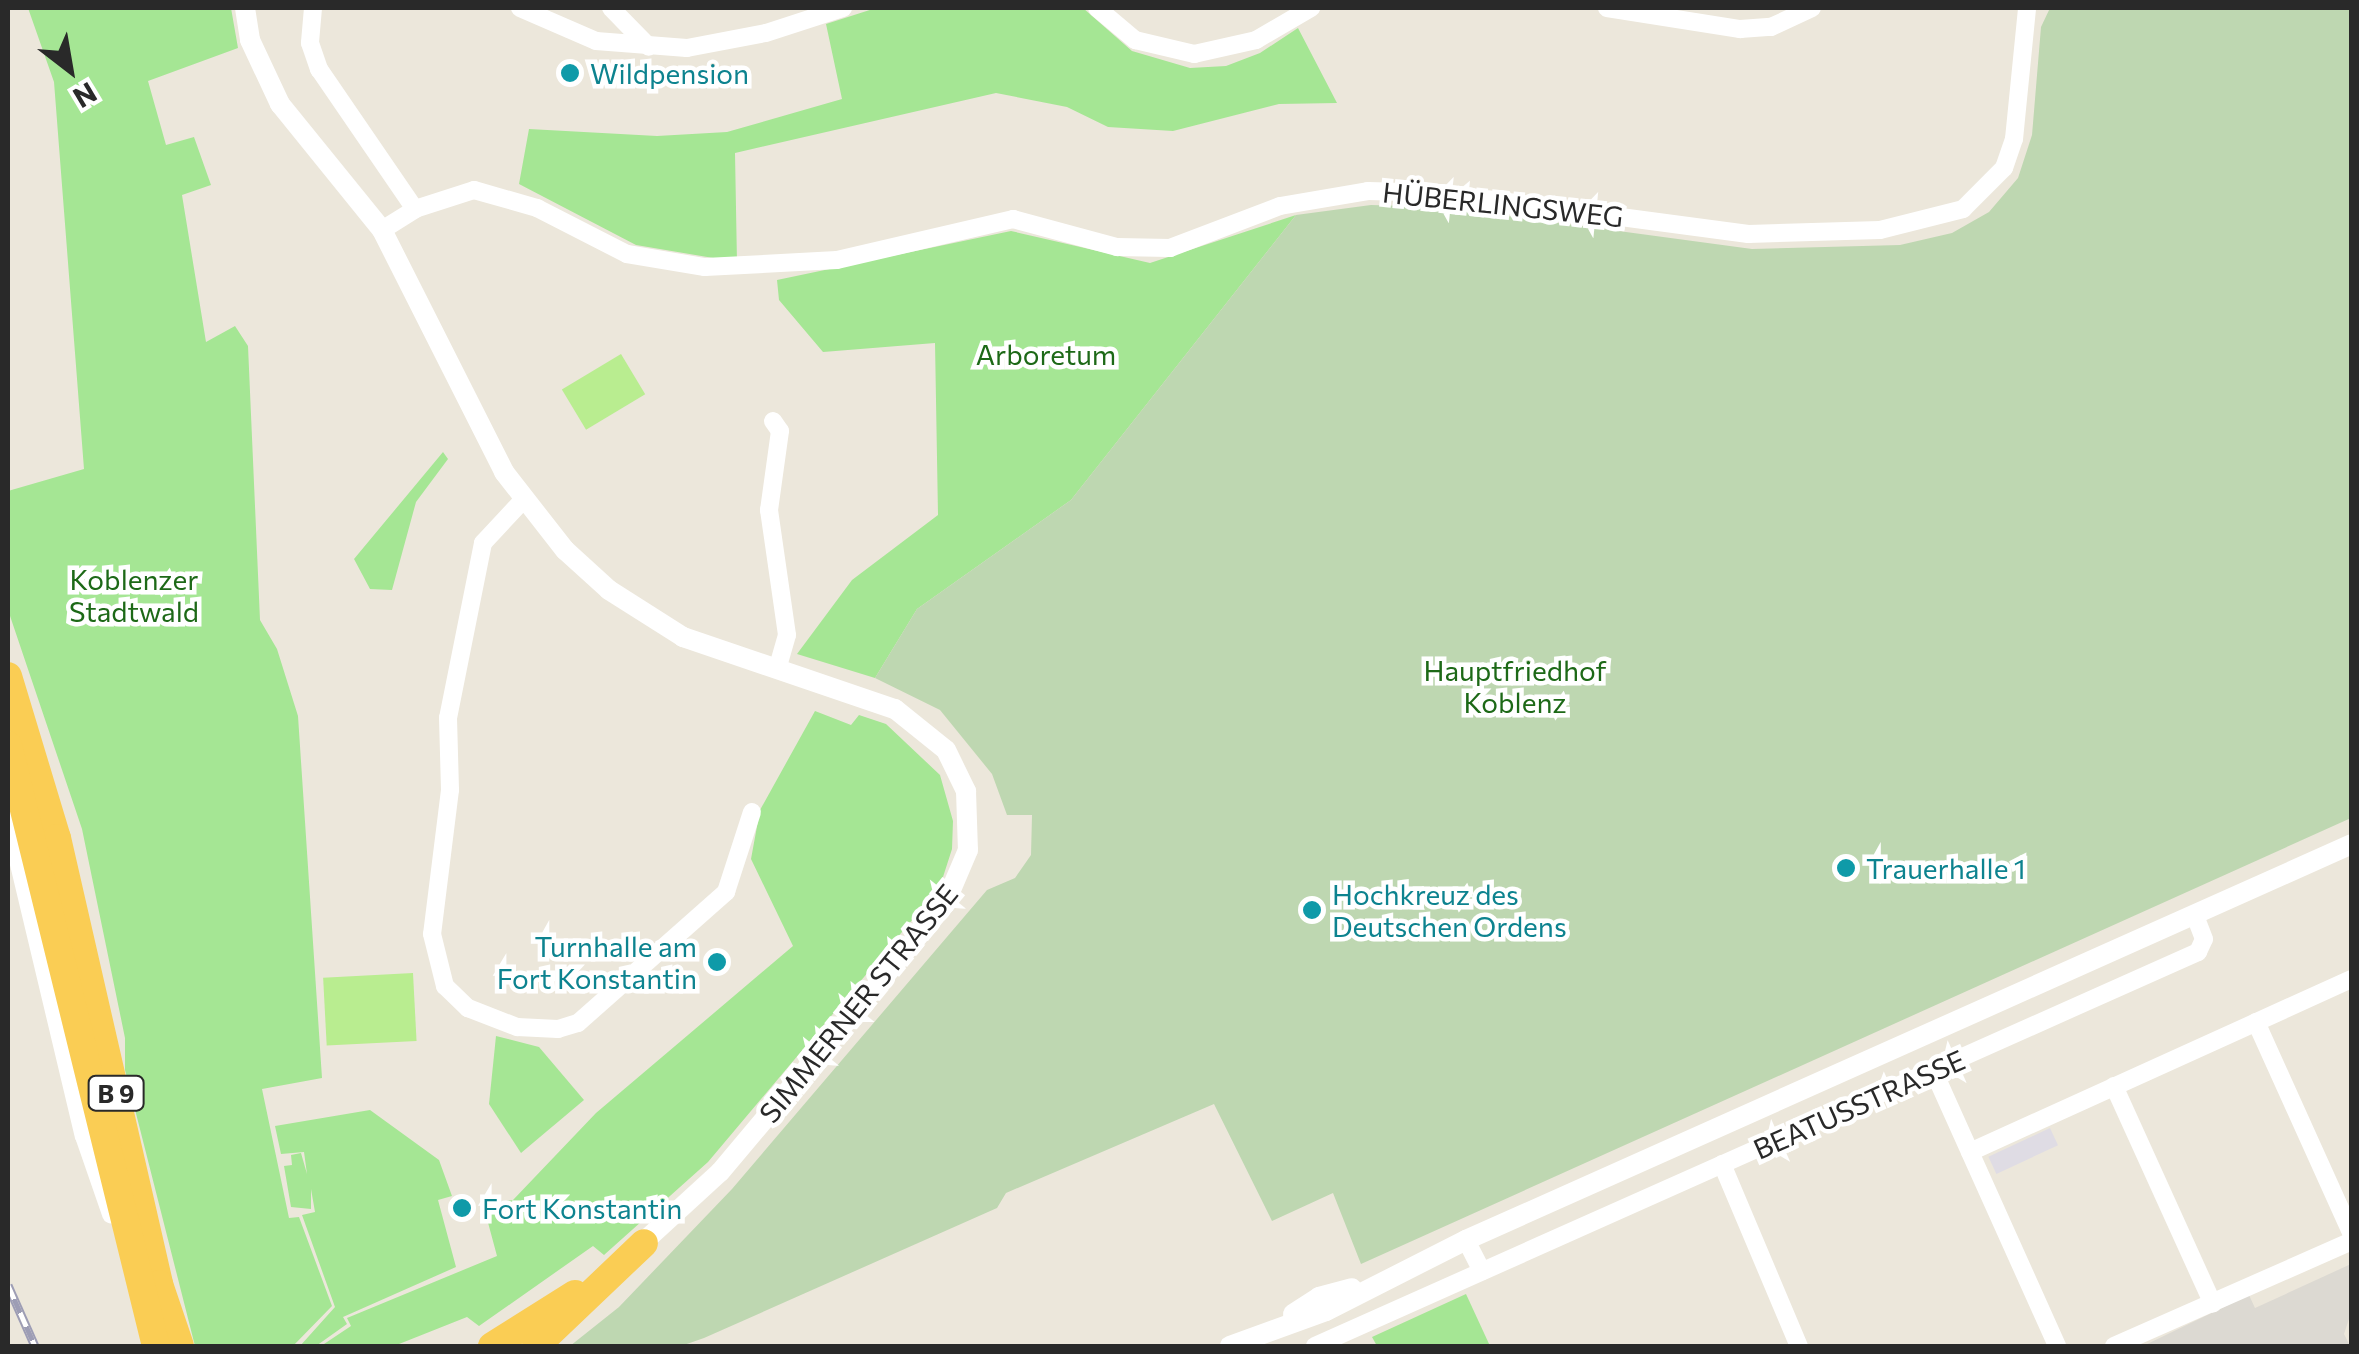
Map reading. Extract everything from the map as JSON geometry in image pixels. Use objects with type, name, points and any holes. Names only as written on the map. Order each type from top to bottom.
[{"type":"highway","name":"B 9","points":[[8,676],[158,1346]]},
{"type":"highway","name":"B 9","points":[[8,745],[47,841],[160,1284],[180,1346]]},
{"type":"highway","points":[[536,1346],[644,1244]]},
{"type":"highway","points":[[492,1346],[589,1285]]},
{"type":"street","name":"SIMMERNER STRASSE","points":[[246,8],[250,40],[280,104],[382,230],[468,407],[524,499],[565,550],[644,616],[683,638],[883,704],[924,728],[946,750],[966,791],[968,850],[960,878],[923,933],[720,1172],[644,1244],[516,1346]]},
{"type":"street","points":[[313,8],[310,43],[319,69],[414,208]]},
{"type":"street","points":[[520,8],[596,41],[686,48],[766,33],[842,8]]},
{"type":"street","points":[[612,8],[649,47]]},
{"type":"street","points":[[1097,8],[1135,40],[1194,54],[1256,40],[1312,8]]},
{"type":"street","points":[[1607,8],[1740,29],[1794,20],[1812,8]]},
{"type":"street","name":"HÜBERLINGSWEG","points":[[382,230],[414,208],[464,192],[496,192],[626,254],[704,267],[837,260],[1013,219],[1117,248],[1170,248],[1280,206],[1368,190],[1441,193],[1748,234],[1880,230],[1963,209],[2004,168],[2014,138],[2027,8]]},
{"type":"street","points":[[773,420],[780,430],[770,519],[787,636],[777,669]]},
{"type":"street","points":[[524,499],[484,543],[448,718],[450,790],[432,934],[446,986],[468,1008],[516,1026],[558,1029],[578,1022],[726,892],[752,812]]},
{"type":"street","points":[[8,818],[84,1136],[158,1346]]},
{"type":"street","name":"BEATUSSTRASSE","points":[[1230,1346],[1326,1311],[1374,1282],[1466,1240],[2352,844]]},
{"type":"street","name":"BEATUSSTRASSE","points":[[1315,1346],[2198,952],[2204,939],[2195,916]]},
{"type":"street","points":[[1970,1152],[2352,979]]},
{"type":"street","points":[[2114,1346],[2352,1238],[2256,1022]]},
{"type":"street","points":[[1934,1072],[2058,1346]]},
{"type":"street","points":[[2114,1086],[2213,1304]]},
{"type":"street","points":[[1722,1164],[1799,1346]]},
{"type":"street","points":[[1466,1240],[1482,1272]]},
{"type":"shaded area","points":[[2050,1128],[2058,1145],[1996,1174],[1988,1157]]},
{"type":"shaded area","points":[[2351,1264],[2351,1313],[2344,1334],[2350,1346],[2143,1346],[2249,1295],[2255,1308]]},
{"type":"green space","name":"Koblenzer Stadtwald","points":[[28,8],[231,8],[238,48],[148,81],[166,145],[194,137],[211,185],[182,195],[206,342],[235,326],[248,346],[260,620],[277,649],[298,716],[322,1078],[262,1089],[289,1218],[299,1217],[332,1306],[293,1346],[195,1346],[125,1070],[125,1038],[82,829],[8,610],[8,491],[84,469],[54,82]]},
{"type":"green space","points":[[876,8],[1083,8],[1132,51],[1190,68],[1226,66],[1260,53],[1298,28],[1337,103],[1279,104],[1173,131],[1108,127],[1067,107],[996,93],[735,153],[737,262],[636,245],[519,184],[529,129],[657,136],[727,132],[842,99],[826,24]]},
{"type":"green space","name":"Hauptfriedhof Koblenz","points":[[2050,8],[2351,8],[2351,818],[1361,1264],[1333,1193],[1272,1221],[1214,1104],[1006,1193],[997,1208],[704,1338],[681,1346],[570,1346],[619,1307],[732,1189],[987,890],[1015,878],[1031,855],[1032,815],[1007,815],[992,774],[940,710],[875,678],[917,609],[1071,500],[1296,215],[1371,205],[1440,207],[1752,249],[1900,245],[1952,233],[1989,212],[2018,178],[2032,135],[2041,27]]},
{"type":"green space","name":"Arboretum","points":[[1296,215],[1071,500],[917,609],[875,678],[797,654],[852,580],[938,515],[935,343],[823,352],[779,300],[777,280],[1011,231],[1150,263]]},
{"type":"green space","points":[[621,354],[645,394],[586,430],[562,390]]},
{"type":"green space","points":[[443,452],[448,459],[416,502],[392,590],[370,589],[354,559]]},
{"type":"green space","points":[[815,711],[851,725],[859,715],[886,724],[940,775],[953,821],[952,849],[943,877],[918,913],[708,1162],[604,1255],[593,1246],[479,1326],[467,1317],[394,1346],[321,1346],[351,1326],[347,1318],[497,1256],[483,1204],[513,1200],[596,1113],[793,946],[751,859],[760,810]]},
{"type":"green space","points":[[413,973],[417,1041],[327,1046],[323,978]]},
{"type":"green space","points":[[496,1036],[539,1047],[584,1100],[521,1153],[489,1104]]},
{"type":"green space","points":[[370,1110],[439,1160],[452,1196],[438,1200],[456,1267],[343,1317],[347,1324],[316,1346],[300,1346],[335,1307],[302,1215],[315,1212],[311,1189],[311,1209],[291,1207],[284,1166],[292,1165],[291,1155],[301,1153],[307,1174],[304,1152],[281,1154],[275,1126]]},
{"type":"green space","points":[[1466,1294],[1490,1346],[1377,1346],[1372,1337]]},
{"type":"railway","points":[[8,1285],[35,1346]]},
{"type":"place","name":"Wildpension","points":[[570,73]]},
{"type":"place","name":"Trauerhalle 1","points":[[1846,868]]},
{"type":"place","name":"Hochkreuz des Deutschen Ordens","points":[[1312,910]]},
{"type":"place","name":"Turnhalle am Fort Konstantin","points":[[717,962]]},
{"type":"place","name":"Fort Konstantin","points":[[462,1208]]}]
